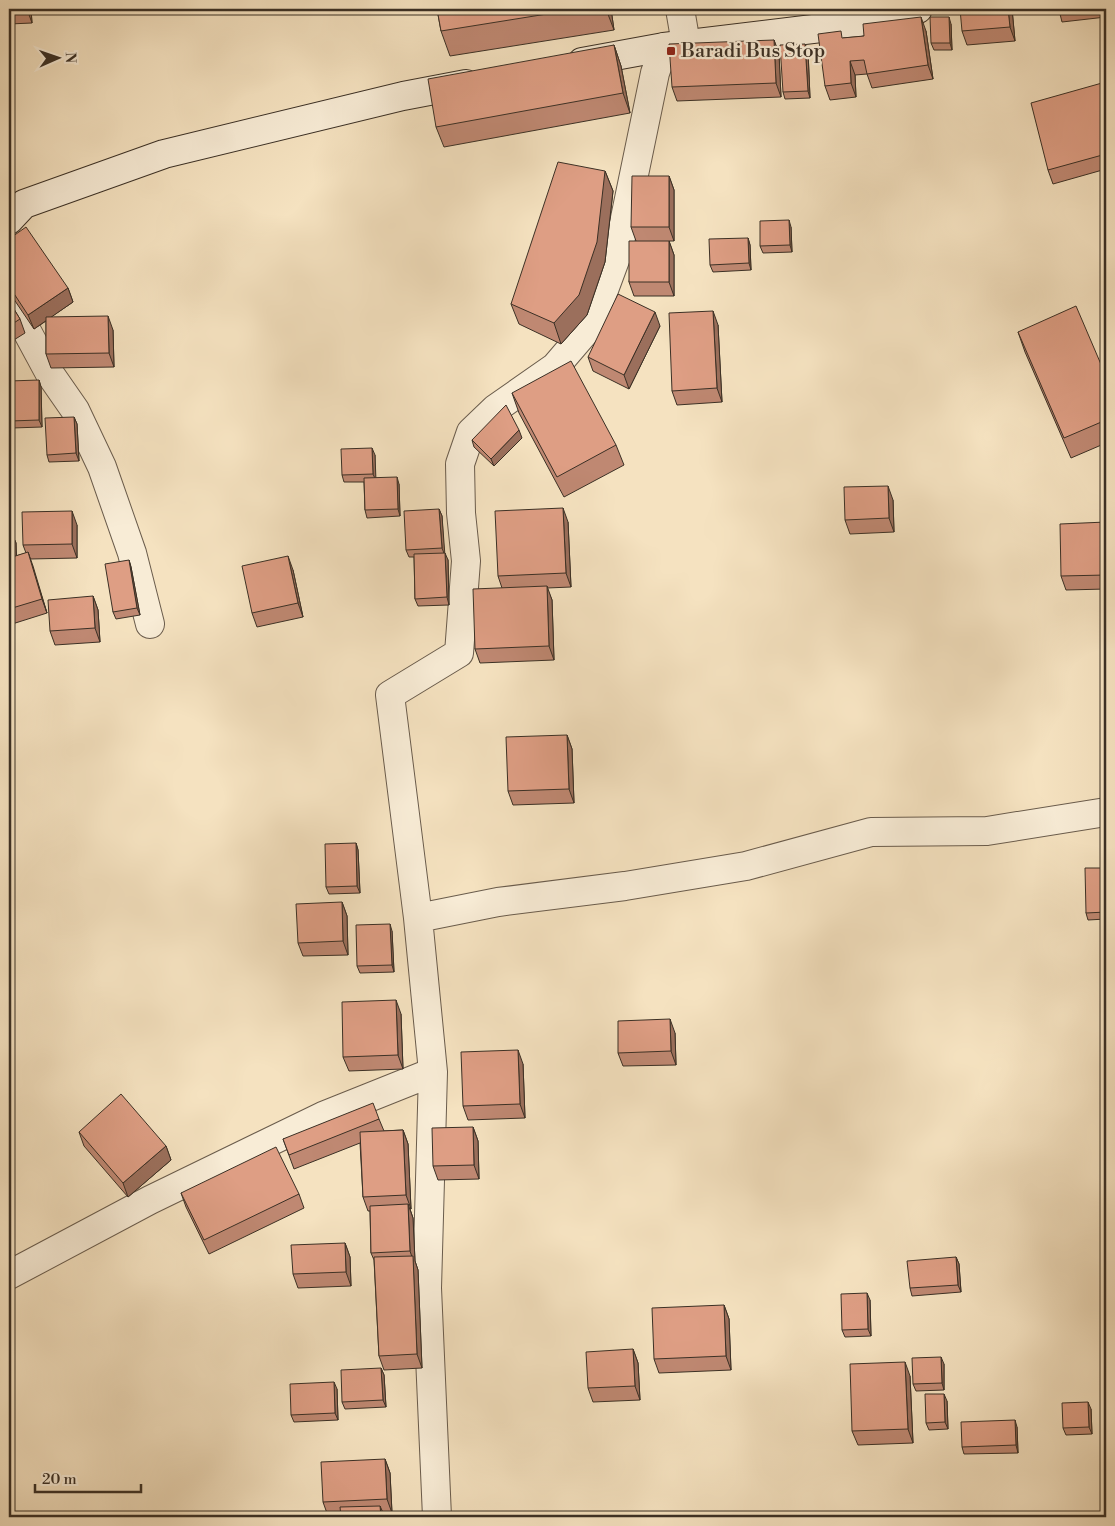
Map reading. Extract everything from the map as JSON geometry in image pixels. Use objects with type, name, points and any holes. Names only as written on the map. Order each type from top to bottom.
[{"type":"street","points":[[437,1517],[427,1288],[433,1072],[418,918],[390,695],[459,654],[466,561],[461,513],[460,464],[471,432],[495,409],[555,367],[591,325],[618,252],[655,73],[675,45],[680,9]]},
{"type":"street","points":[[557,67],[675,45],[846,25],[918,9]]},
{"type":"street","points":[[9,220],[24,204],[164,154],[403,96],[490,80]]},
{"type":"street","points":[[9,298],[50,374],[74,410],[102,467],[132,553],[150,624]]},
{"type":"street","points":[[418,918],[498,902],[625,886],[746,866],[871,832],[987,831],[1106,812]]},
{"type":"street","points":[[9,1275],[150,1200],[323,1116],[433,1072]]},
{"type":"building","points":[[437,9],[578,9],[441,31]]},
{"type":"building","points":[[960,9],[1008,9],[1010,27],[962,31]]},
{"type":"building","points":[[1059,9],[1104,9],[1104,10],[1060,14]]},
{"type":"building","points":[[921,17],[928,65],[867,74],[864,60],[850,61],[851,83],[825,86],[818,34],[841,31],[842,38],[864,36],[863,24]]},
{"type":"building","points":[[930,17],[949,17],[950,43],[931,43]]},
{"type":"building","points":[[774,40],[776,83],[672,87],[669,44]]},
{"type":"building","points":[[805,44],[808,91],[783,92],[780,45]]},
{"type":"building","points":[[614,45],[623,93],[436,127],[428,79]]},
{"type":"building","points":[[1102,83],[1106,99],[1106,154],[1048,170],[1031,103]]},
{"type":"building","points":[[558,162],[605,171],[597,242],[579,295],[554,323],[511,304]]},
{"type":"building","points":[[632,176],[669,176],[669,227],[631,227]]},
{"type":"building","points":[[789,220],[790,245],[760,246],[760,221]]},
{"type":"building","points":[[26,227],[68,288],[28,315],[9,286],[9,239]]},
{"type":"building","points":[[748,238],[749,263],[710,265],[709,239]]},
{"type":"building","points":[[629,241],[669,241],[669,282],[629,282]]},
{"type":"building","points":[[618,294],[655,312],[624,375],[588,357]]},
{"type":"building","points":[[9,301],[20,319],[9,326]]},
{"type":"building","points":[[1076,306],[1106,376],[1106,420],[1064,438],[1018,332]]},
{"type":"building","points":[[713,311],[717,388],[672,391],[669,313]]},
{"type":"building","points":[[108,316],[109,353],[46,354],[46,317]]},
{"type":"building","points":[[571,361],[616,445],[557,477],[512,393]]},
{"type":"building","points":[[39,380],[39,420],[10,421],[9,381]]},
{"type":"building","points":[[506,405],[519,430],[491,459],[472,440]]},
{"type":"building","points":[[74,417],[76,453],[47,455],[45,418]]},
{"type":"building","points":[[372,448],[373,474],[342,475],[341,449]]},
{"type":"building","points":[[397,477],[398,509],[365,510],[364,478]]},
{"type":"building","points":[[888,486],[889,518],[845,520],[844,487]]},
{"type":"building","points":[[563,508],[566,573],[498,576],[495,511]]},
{"type":"building","points":[[439,509],[442,548],[406,550],[404,511]]},
{"type":"building","points":[[72,511],[72,544],[23,545],[22,512]]},
{"type":"building","points":[[1106,522],[1106,575],[1061,576],[1060,524]]},
{"type":"building","points":[[9,536],[13,536],[14,556],[9,558]]},
{"type":"building","points":[[28,552],[42,599],[9,609],[9,558]]},
{"type":"building","points":[[445,553],[447,597],[415,599],[414,554]]},
{"type":"building","points":[[288,556],[298,603],[252,613],[242,566]]},
{"type":"building","points":[[129,560],[137,608],[113,612],[105,564]]},
{"type":"building","points":[[547,586],[549,646],[475,649],[473,589]]},
{"type":"building","points":[[93,596],[95,628],[50,631],[48,600]]},
{"type":"building","points":[[567,735],[569,789],[508,791],[506,737]]},
{"type":"building","points":[[356,843],[357,886],[326,887],[325,844]]},
{"type":"building","points":[[1085,868],[1106,868],[1106,912],[1086,913]]},
{"type":"building","points":[[342,902],[343,941],[298,943],[296,904]]},
{"type":"building","points":[[390,924],[392,965],[357,966],[356,925]]},
{"type":"building","points":[[396,1000],[398,1055],[343,1057],[342,1002]]},
{"type":"building","points":[[670,1019],[671,1051],[618,1053],[618,1021]]},
{"type":"building","points":[[518,1050],[520,1104],[463,1106],[461,1052]]},
{"type":"building","points":[[121,1094],[166,1146],[123,1183],[79,1132]]},
{"type":"building","points":[[373,1103],[379,1119],[289,1155],[283,1139]]},
{"type":"building","points":[[473,1127],[474,1165],[433,1166],[432,1128]]},
{"type":"building","points":[[403,1130],[406,1195],[363,1197],[360,1132]]},
{"type":"building","points":[[276,1147],[299,1194],[204,1240],[181,1193]]},
{"type":"building","points":[[408,1204],[410,1251],[371,1253],[370,1206]]},
{"type":"building","points":[[345,1243],[346,1272],[293,1274],[291,1245]]},
{"type":"building","points":[[413,1256],[417,1354],[379,1356],[374,1257]]},
{"type":"building","points":[[956,1257],[958,1285],[910,1288],[907,1261]]},
{"type":"building","points":[[867,1293],[868,1329],[842,1330],[841,1294]]},
{"type":"building","points":[[724,1305],[726,1356],[654,1359],[652,1308]]},
{"type":"building","points":[[633,1349],[635,1386],[588,1388],[586,1352]]},
{"type":"building","points":[[941,1357],[942,1383],[913,1384],[912,1358]]},
{"type":"building","points":[[905,1362],[908,1429],[852,1431],[850,1364]]},
{"type":"building","points":[[381,1368],[383,1400],[342,1402],[341,1370]]},
{"type":"building","points":[[334,1382],[335,1413],[291,1415],[290,1384]]},
{"type":"building","points":[[925,1394],[944,1394],[945,1422],[926,1423]]},
{"type":"building","points":[[1088,1402],[1089,1427],[1063,1428],[1062,1403]]},
{"type":"building","points":[[1015,1420],[1016,1445],[962,1447],[961,1422]]},
{"type":"building","points":[[385,1459],[387,1499],[323,1502],[321,1462]]},
{"type":"building","points":[[380,1506],[381,1517],[341,1517],[340,1507]]},
{"type":"place","name":"Baradi Bus Stop","points":[[671,51]]}]
